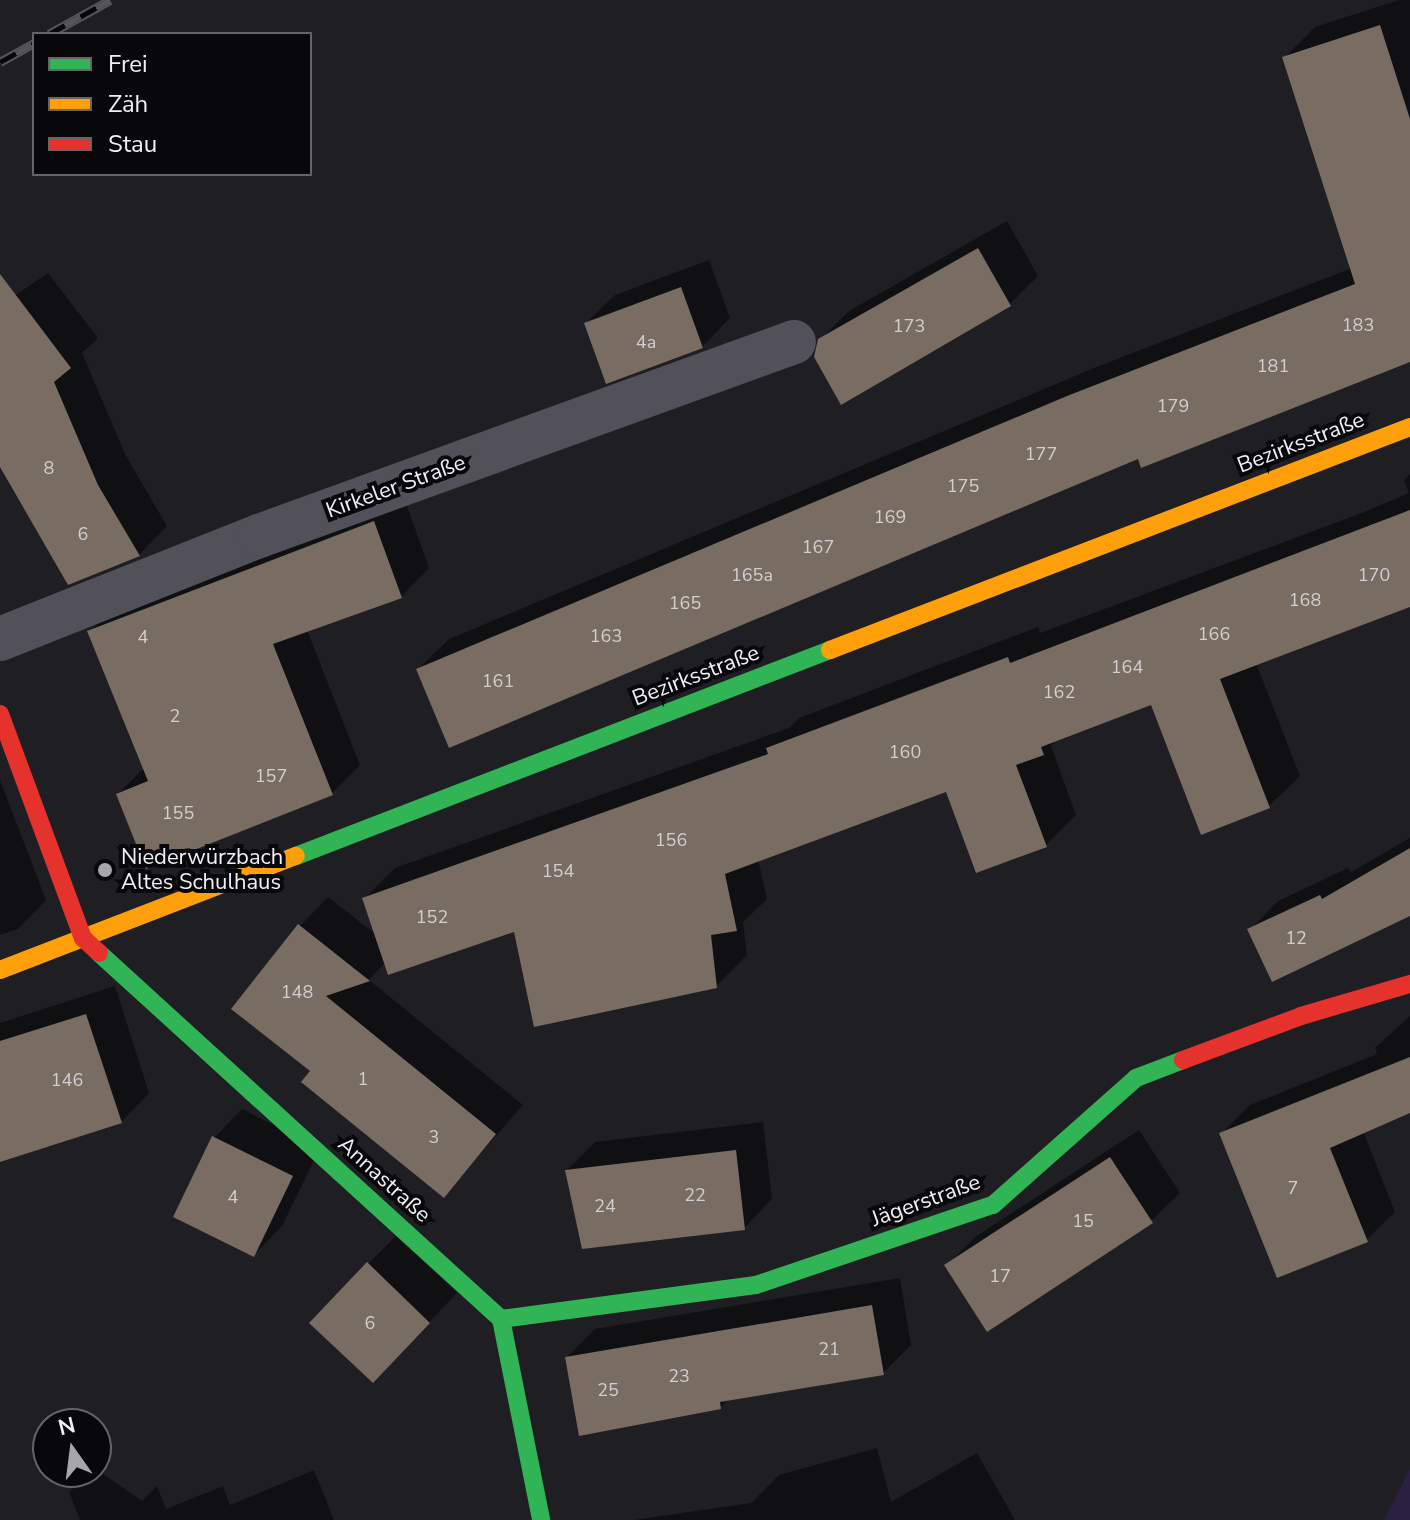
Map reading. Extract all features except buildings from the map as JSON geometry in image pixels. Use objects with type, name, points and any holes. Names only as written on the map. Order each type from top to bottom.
[{"type":"street","name":"Kirkeler Straße","points":[[0,639],[259,536],[794,342]]},
{"type":"street","name":"Bezirksstraße","points":[[0,970],[1410,427]]},
{"type":"street","points":[[0,714],[83,938]]},
{"type":"street","name":"Annastraße","points":[[83,938],[501,1319]]},
{"type":"street","name":"Jägerstraße","points":[[501,1319],[756,1285],[993,1205],[1136,1078],[1301,1016],[1410,984]]},
{"type":"street","points":[[501,1319],[541,1520]]},
{"type":"shaded area","points":[[1410,1469],[1410,1520],[1384,1520]]},
{"type":"railway","points":[[53,32],[110,0]]},
{"type":"railway","points":[[0,62],[32,44]]},
{"type":"traffic: fast","points":[[296,856],[830,650]]},
{"type":"traffic: fast","points":[[99,953],[501,1319],[541,1520]]},
{"type":"traffic: fast","points":[[501,1319],[756,1285],[993,1205],[1136,1078],[1183,1060]]},
{"type":"traffic: slow","points":[[830,650],[1410,427]]},
{"type":"traffic: slow","points":[[0,970],[296,856]]},
{"type":"traffic: jam","points":[[0,714],[83,938],[99,953]]},
{"type":"traffic: jam","points":[[1183,1060],[1301,1016],[1410,984]]},
{"type":"place","name":"Niederwürzbach Altes Schulhaus","points":[[105,870]]}]
